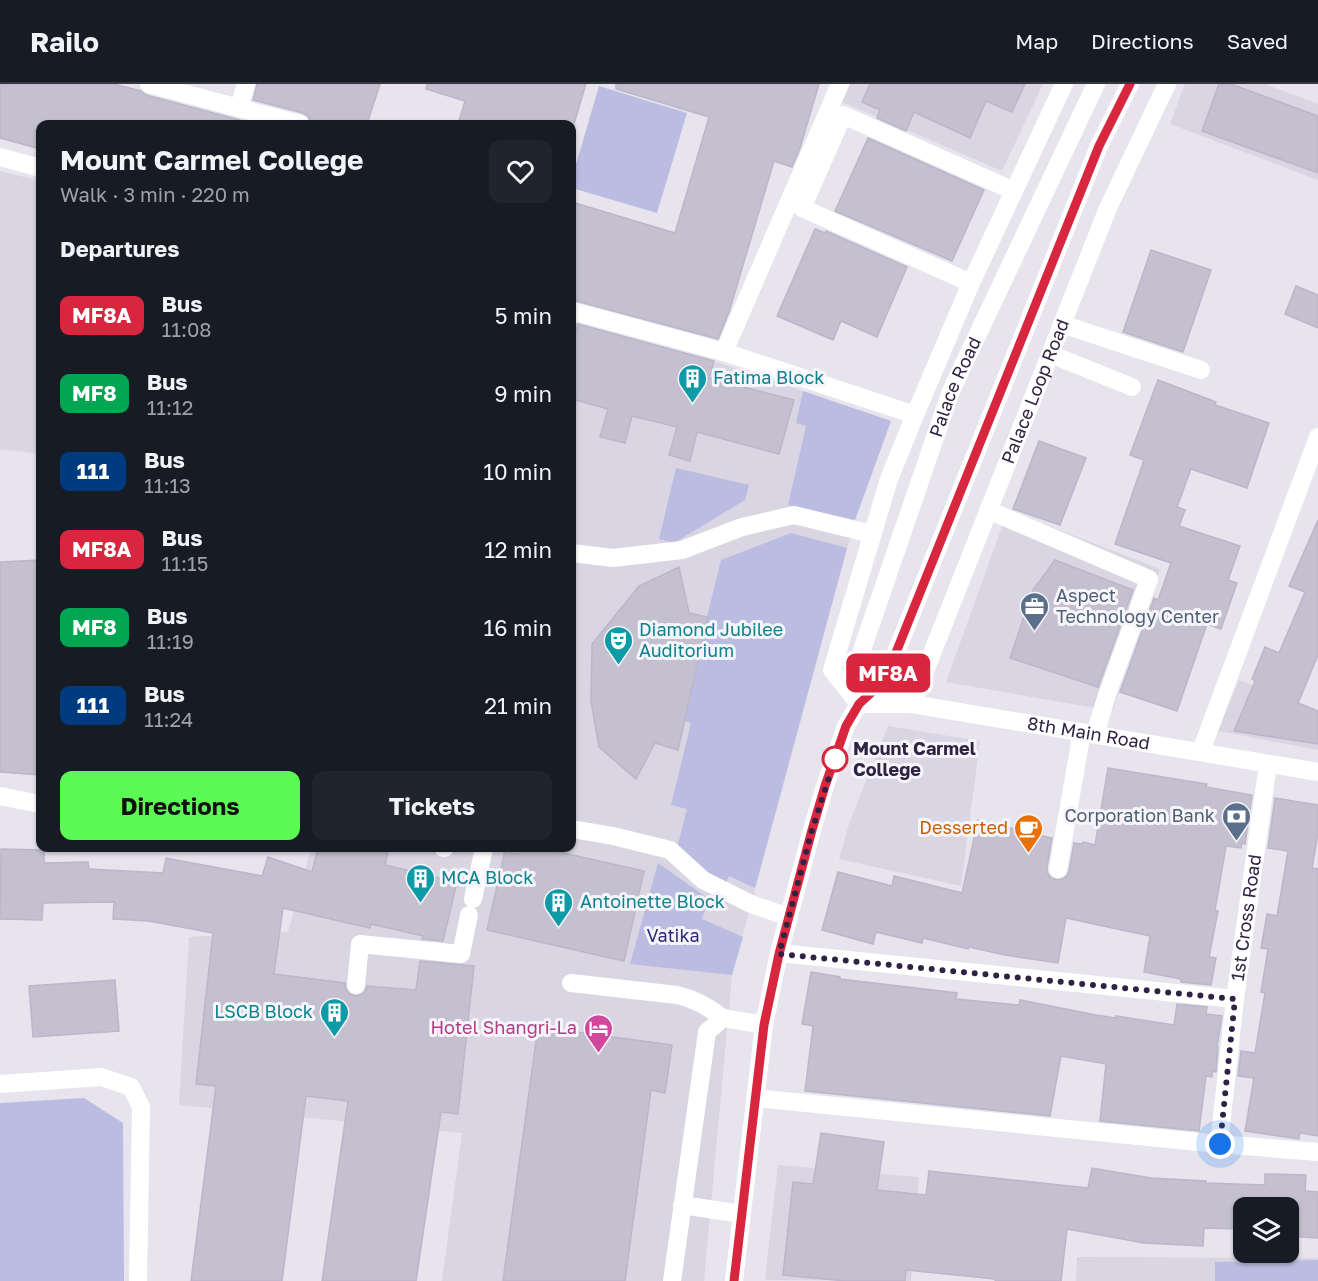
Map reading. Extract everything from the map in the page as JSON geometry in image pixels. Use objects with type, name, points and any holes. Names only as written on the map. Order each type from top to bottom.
[{"type":"street","points":[[149,84],[285,120]]},
{"type":"street","points":[[239,108],[246,84]]},
{"type":"street","points":[[724,352],[840,84]]},
{"type":"street","points":[[859,704],[832,670],[889,479],[971,283],[1064,84]]},
{"type":"street","name":"Palace Road","points":[[859,704],[853,676],[951,391],[1096,84]]},
{"type":"street","points":[[734,1281],[764,1025],[779,954],[825,786],[846,726],[859,704],[885,680],[1099,146],[1130,84]]},
{"type":"street","name":"Palace Loop Road","points":[[912,704],[1108,208],[1167,84]]},
{"type":"street","points":[[971,283],[802,208],[843,115],[1014,191]]},
{"type":"street","points":[[0,157],[36,167]]},
{"type":"street","points":[[576,312],[724,352],[915,415]]},
{"type":"street","points":[[1062,324],[1201,370]]},
{"type":"street","points":[[1050,354],[1132,387]]},
{"type":"street","points":[[1201,751],[1318,437]]},
{"type":"street","points":[[988,510],[1149,579],[1107,695],[1089,733],[1058,868]]},
{"type":"street","points":[[576,553],[613,558],[682,550],[742,527],[794,515],[872,534]]},
{"type":"street","name":"8th Main Road","points":[[859,704],[912,704],[1318,772]]},
{"type":"street","name":"1st Cross Road","points":[[1220,1144],[1235,999],[1268,764]]},
{"type":"street","points":[[0,796],[36,803]]},
{"type":"street","points":[[576,830],[614,836],[670,850],[703,880],[751,904],[789,917]]},
{"type":"street","points":[[356,985],[360,944],[461,954],[483,852]]},
{"type":"street","points":[[779,954],[1235,999]]},
{"type":"street","points":[[571,983],[676,995],[698,1002],[723,1018],[764,1025]]},
{"type":"street","points":[[672,1281],[706,1032],[723,1018]]},
{"type":"street","points":[[0,1084],[100,1077],[131,1087],[141,1107],[138,1281]]},
{"type":"street","points":[[755,1098],[1318,1152]]},
{"type":"street","points":[[682,1205],[742,1214]]},
{"type":"shaded area","points":[[850,84],[1043,84],[1002,171],[842,102]]},
{"type":"shaded area","points":[[1185,84],[1265,84],[1318,104],[1318,180],[1170,124]]},
{"type":"shaded area","points":[[0,171],[36,180],[36,454],[0,449]]},
{"type":"shaded area","points":[[576,323],[720,363],[891,421],[855,520],[732,975],[704,1281],[442,1281],[462,1133],[179,1105],[189,937],[288,932],[310,852],[576,852]]},
{"type":"shaded area","points":[[1008,510],[1160,569],[1112,711],[946,682]]},
{"type":"shaded area","points":[[1239,680],[1318,710],[1318,750],[1218,731]]},
{"type":"shaded area","name":"Mount Carmel College","points":[[888,726],[980,741],[961,886],[839,859],[850,821]]},
{"type":"shaded area","points":[[778,1165],[919,1177],[911,1281],[765,1280]]},
{"type":"shaded area","points":[[1077,1257],[1233,1258],[1233,1263],[1299,1263],[1299,1258],[1318,1258],[1318,1281],[1076,1281]]},
{"type":"green space","points":[[599,86],[687,113],[657,213],[576,189],[576,164]]},
{"type":"green space","points":[[803,391],[891,421],[855,520],[788,505],[806,426],[796,423]]},
{"type":"green space","points":[[676,468],[749,485],[745,500],[674,543],[659,539]]},
{"type":"green space","points":[[791,533],[847,548],[755,888],[729,876],[726,883],[706,873],[677,848],[687,809],[671,805],[691,723],[685,721],[721,560]]},
{"type":"green space","name":"Vatika","points":[[658,863],[709,899],[702,919],[743,937],[732,975],[630,964]]},
{"type":"green space","points":[[84,1098],[123,1123],[124,1281],[0,1281],[0,1103]]},
{"type":"green space","points":[[1299,1260],[1318,1260],[1318,1281],[1215,1281],[1215,1262],[1299,1263]]},
{"type":"building","points":[[0,84],[114,84],[240,120],[36,120],[36,148],[0,138]]},
{"type":"building","points":[[257,84],[380,84],[368,120],[310,120],[303,113],[253,100]]},
{"type":"building","points":[[427,84],[586,84],[575,120],[459,120],[465,101],[426,89]]},
{"type":"building","points":[[616,84],[819,84],[792,167],[774,161],[729,312],[718,339],[576,301],[576,203],[675,233],[709,117],[616,89]]},
{"type":"building","points":[[870,84],[1025,84],[1012,112],[986,101],[970,138],[914,112],[906,131],[877,118],[880,110],[862,102]]},
{"type":"building","points":[[1219,84],[1231,84],[1318,116],[1318,173],[1202,131]]},
{"type":"building","points":[[868,138],[984,190],[952,261],[835,211]]},
{"type":"building","points":[[815,229],[825,233],[826,231],[907,267],[877,337],[841,321],[833,340],[777,316]]},
{"type":"building","points":[[1151,250],[1211,270],[1183,352],[1123,332]]},
{"type":"building","points":[[1296,286],[1318,295],[1318,328],[1285,314]]},
{"type":"building","name":"Fatima Block","points":[[578,324],[714,361],[709,378],[794,400],[779,454],[697,432],[690,461],[669,455],[677,427],[632,416],[625,443],[600,437],[608,409],[576,400]]},
{"type":"building","points":[[1158,380],[1216,402],[1215,405],[1269,423],[1247,488],[1191,469],[1177,507],[1185,510],[1179,526],[1240,546],[1228,580],[1237,583],[1221,629],[1207,624],[1177,711],[1120,692],[1154,598],[1158,600],[1171,563],[1115,544],[1144,460],[1130,455]]},
{"type":"building","points":[[1039,441],[1086,458],[1060,525],[1013,509]]},
{"type":"building","points":[[1318,520],[1318,655],[1298,703],[1318,711],[1318,744],[1234,731],[1255,681],[1252,679],[1265,647],[1279,653],[1305,592],[1289,586]]},
{"type":"building","points":[[36,560],[36,775],[0,772],[0,562]]},
{"type":"building","points":[[1055,560],[1133,590],[1098,687],[1010,658],[1033,590]]},
{"type":"building","points":[[679,567],[689,613],[708,617],[678,750],[655,743],[636,779],[599,747],[591,701],[592,644],[639,586]]},
{"type":"building","points":[[1108,768],[1207,784],[1206,787],[1252,795],[1245,844],[1242,843],[1241,848],[1226,846],[1215,910],[1218,911],[1209,957],[1216,958],[1211,985],[1181,982],[1181,979],[1144,972],[1150,936],[1066,918],[1058,963],[969,947],[968,949],[923,938],[922,943],[876,932],[873,944],[822,930],[838,872],[892,886],[894,876],[962,893],[978,820],[1052,838],[1047,872],[1051,878],[1062,879],[1069,871],[1074,843],[1082,844],[1083,842],[1095,845]]},
{"type":"building","points":[[1275,798],[1318,805],[1318,833],[1312,868],[1318,869],[1318,1136],[1300,1133],[1299,1139],[1245,1131],[1254,1078],[1238,1076],[1241,1051],[1255,1053],[1265,993],[1261,992],[1268,949],[1261,948],[1267,914],[1277,916],[1288,851],[1268,848]]},
{"type":"building","points":[[1,849],[36,850],[36,852],[44,852],[44,863],[88,862],[89,869],[163,873],[166,858],[262,876],[268,857],[312,872],[317,852],[388,852],[385,865],[457,882],[443,941],[422,939],[423,936],[371,924],[370,928],[283,908],[274,974],[345,983],[349,994],[356,996],[365,992],[367,986],[416,990],[420,961],[474,966],[458,1114],[441,1112],[416,1281],[322,1281],[348,1101],[306,1096],[282,1281],[191,1281],[216,1086],[196,1084],[213,933],[149,921],[113,919],[114,902],[43,903],[42,920],[0,919]]},
{"type":"building","points":[[505,852],[516,854],[517,852],[559,852],[644,871],[624,961],[487,930]]},
{"type":"building","points":[[811,972],[840,977],[840,979],[957,993],[956,999],[1019,1005],[1020,1000],[1096,1015],[1174,1025],[1177,1004],[1207,1007],[1206,1014],[1222,1016],[1216,1072],[1213,1071],[1212,1077],[1206,1076],[1199,1131],[1100,1121],[1106,1064],[1061,1056],[1050,1116],[805,1091],[813,1026],[802,1024]]},
{"type":"building","points":[[115,980],[119,1031],[33,1037],[29,986]]},
{"type":"building","points":[[538,1027],[672,1045],[665,1093],[651,1090],[625,1281],[503,1281]]},
{"type":"building","points":[[821,1133],[884,1142],[877,1190],[926,1195],[929,1171],[1088,1188],[1092,1168],[1151,1178],[1265,1185],[1265,1174],[1306,1175],[1305,1191],[1318,1192],[1318,1238],[1299,1237],[1299,1197],[1233,1197],[1233,1229],[1204,1228],[1203,1246],[1144,1243],[1067,1229],[1061,1281],[995,1281],[995,1279],[906,1270],[905,1281],[846,1281],[783,1275],[793,1182],[813,1184]]},
{"type":"bus line","name":"MF8A","points":[[734,1281],[764,1025],[779,954],[825,786],[846,726],[859,704],[885,680],[1099,146],[1130,84]]},
{"type":"place","name":"Fatima Block","points":[[692,404]]},
{"type":"place","name":"Aspect Technology Center","points":[[1035,632]]},
{"type":"place","name":"Diamond Jubilee Auditorium","points":[[618,666]]},
{"type":"place","name":"Mount Carmel College","points":[[835,759]]},
{"type":"place","name":"Corporation Bank","points":[[1236,842]]},
{"type":"place","name":"Desserted","points":[[1029,854]]},
{"type":"place","name":"MCA Block","points":[[420,904]]},
{"type":"place","name":"Antoinette Block","points":[[559,928]]},
{"type":"place","name":"LSCB Block","points":[[334,1038]]},
{"type":"place","name":"Hotel Shangri-La","points":[[598,1054]]},
{"type":"route","points":[[835,759],[812,830],[779,954],[1235,999],[1220,1144]]}]
